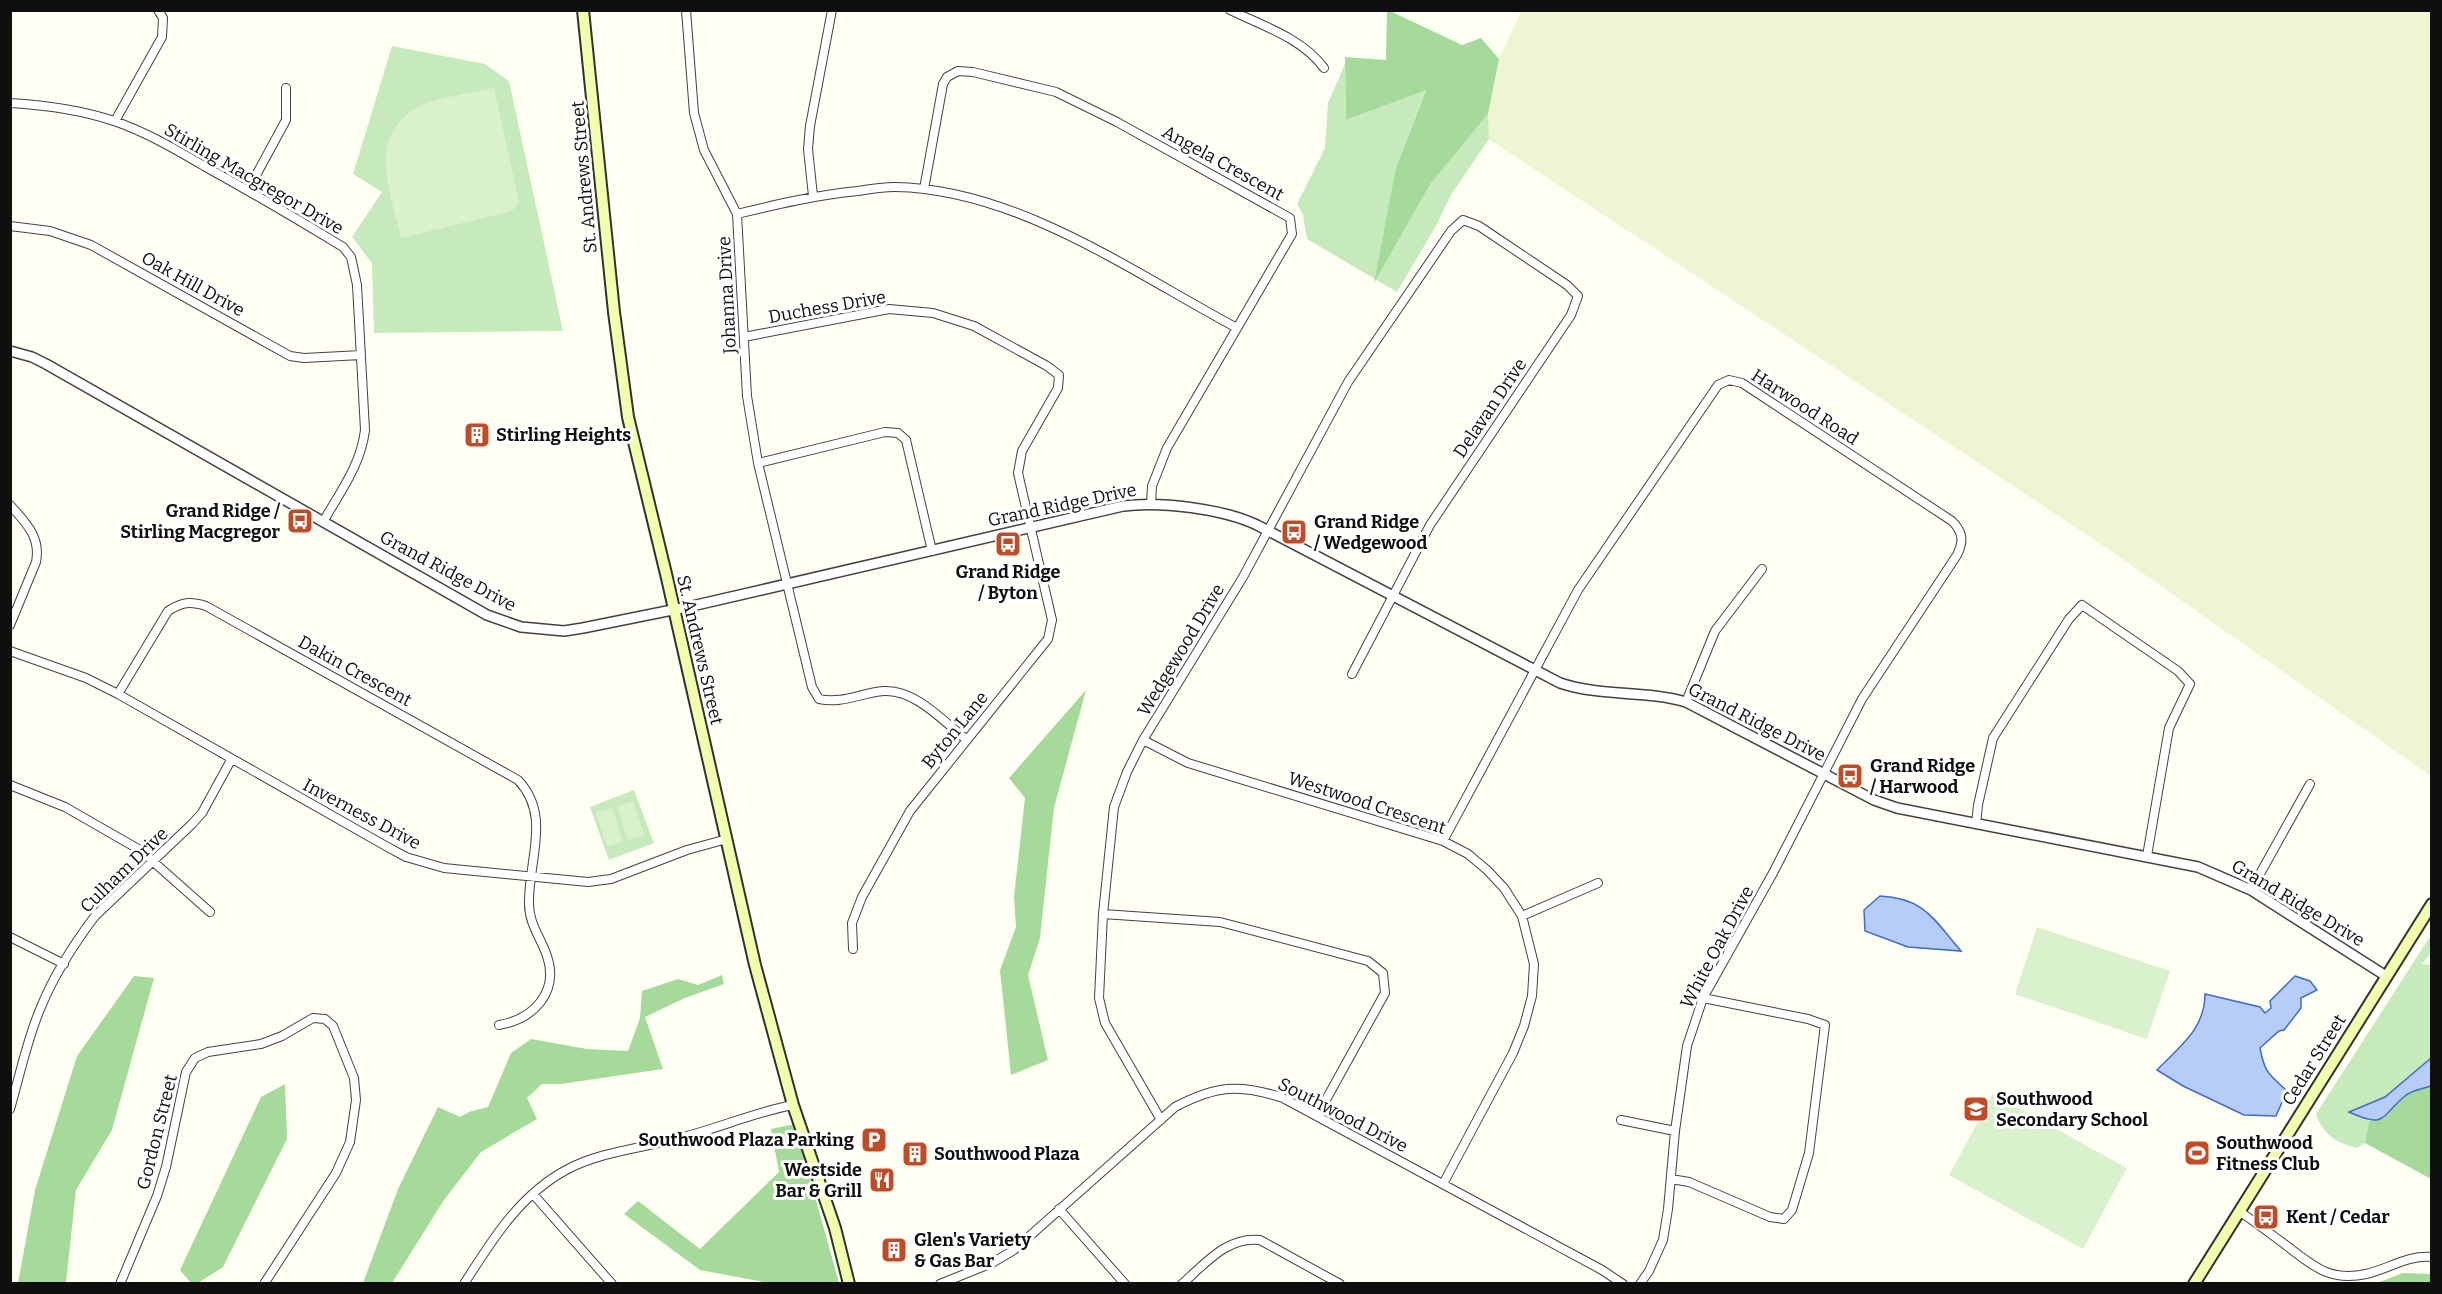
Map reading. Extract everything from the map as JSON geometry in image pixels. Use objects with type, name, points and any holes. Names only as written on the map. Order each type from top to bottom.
[{"type":"main road","name":"St. Andrews Street","points":[[583,10],[614,312],[628,417],[755,965],[793,1105],[832,1219],[849,1284]]},
{"type":"main road","name":"Cedar Street","points":[[2194,1284],[2432,904]]},
{"type":"street","points":[[115,121],[162,37],[163,18],[158,10]]},
{"type":"street","points":[[686,10],[694,113],[704,150],[737,214]]},
{"type":"street","points":[[813,196],[807,149],[832,10]]},
{"type":"street","points":[[1230,10],[1299,43],[1314,54],[1324,68]]},
{"type":"street","name":"Angela Crescent","points":[[924,189],[943,84],[947,77],[958,71],[973,72],[1056,92],[1127,127],[1290,218],[1292,234],[1167,448],[1152,486],[1151,504]]},
{"type":"street","points":[[248,190],[286,120],[286,88]]},
{"type":"street","name":"Stirling Macgregor Drive","points":[[10,103],[40,104],[115,121],[158,140],[343,247],[351,257],[357,285],[365,430],[363,448],[355,468],[323,522]]},
{"type":"street","name":"Johanna Drive","points":[[967,740],[924,705],[902,693],[885,691],[833,702],[819,699],[812,687],[758,463],[747,396],[737,214],[813,196],[892,187],[924,189],[968,197],[1016,211],[1069,236],[1237,328]]},
{"type":"street","name":"Delavan Drive","points":[[1352,674],[1430,525],[1571,315],[1578,296],[1567,285],[1479,226],[1463,220],[1451,231]]},
{"type":"street","name":"Oak Hill Drive","points":[[10,226],[50,231],[91,244],[290,356],[304,358],[361,355]]},
{"type":"street","name":"Wedgewood Drive","points":[[1161,1120],[1105,1023],[1099,998],[1103,914],[1114,807],[1127,772],[1143,740],[1243,577],[1348,382],[1451,231]]},
{"type":"street","name":"Duchess Drive","points":[[744,336],[889,309],[933,313],[974,326],[1047,366],[1059,375],[1058,388],[1022,451],[1018,473],[1031,527]]},
{"type":"street","name":"Grand Ridge Drive","points":[[10,351],[32,357],[46,364],[478,610],[521,627],[564,631],[786,585],[1123,506],[1151,504],[1234,516],[1268,531],[1560,683],[1592,692],[1661,696],[1686,702],[1874,800],[1897,808],[2198,867],[2251,890],[2386,976]]},
{"type":"street","name":"Harwood Road","points":[[1443,841],[1578,590],[1718,385],[1729,380],[1742,383],[1952,521],[1959,528],[1962,537],[1962,546],[1957,555],[1862,699],[1824,774]]},
{"type":"street","points":[[758,463],[885,432],[898,433],[906,440],[932,551]]},
{"type":"street","points":[[10,505],[31,530],[37,541],[38,552],[10,624]]},
{"type":"street","name":"Byton Lane","points":[[854,950],[852,923],[862,897],[910,811],[1048,639],[1052,620],[1031,527]]},
{"type":"street","points":[[1686,702],[1715,632],[1762,569]]},
{"type":"street","name":"Dakin Crescent","points":[[118,694],[168,611],[180,603],[194,602],[206,606],[518,780],[528,790],[534,803],[537,822],[529,912],[548,958],[549,986],[540,1005],[532,1012],[522,1019],[499,1025]]},
{"type":"street","points":[[1976,824],[1993,738],[2069,619],[2082,605],[2178,671],[2190,684],[2169,729],[2147,856]]},
{"type":"street","name":"Inverness Drive","points":[[10,651],[86,678],[118,694],[406,857],[444,868],[532,878],[600,882],[687,850],[727,839]]},
{"type":"street","name":"Westwood Crescent","points":[[1143,740],[1188,763],[1443,841],[1468,854],[1504,888],[1522,915],[1534,964],[1532,996],[1524,1026],[1513,1053],[1443,1184]]},
{"type":"street","name":"Culham Drive","points":[[10,1109],[41,1006],[64,963],[95,916],[154,862],[202,813],[231,760]]},
{"type":"street","name":"White Oak Drive","points":[[1640,1284],[1649,1271],[1663,1240],[1671,1179],[1674,1131],[1687,1046],[1703,998],[1773,873],[1824,774]]},
{"type":"street","points":[[2251,890],[2310,784]]},
{"type":"street","points":[[10,785],[65,807],[140,850],[210,912]]},
{"type":"street","points":[[1522,915],[1598,883]]},
{"type":"street","points":[[1103,914],[1220,922],[1368,961],[1383,973],[1385,993],[1317,1116]]},
{"type":"street","points":[[10,937],[64,963]]},
{"type":"street","points":[[1671,1179],[1689,1182],[1770,1217],[1784,1219],[1792,1210],[1809,1153],[1825,1025],[1808,1019],[1703,998]]},
{"type":"street","name":"Gordon Street","points":[[120,1284],[157,1196],[166,1167],[186,1072],[195,1058],[208,1052],[261,1044],[282,1036],[313,1018],[325,1019],[333,1026],[354,1078],[356,1100],[350,1142],[336,1173],[264,1284]]},
{"type":"street","points":[[10,1073],[20,1076]]},
{"type":"street","name":"Southwood Drive","points":[[940,1284],[993,1263],[1014,1250],[1175,1107],[1199,1095],[1223,1088],[1245,1088],[1282,1098],[1317,1116],[1623,1284]]},
{"type":"street","points":[[464,1284],[507,1220],[533,1194],[568,1169],[586,1162],[684,1137],[793,1105]]},
{"type":"street","points":[[1621,1120],[1674,1131]]},
{"type":"street","points":[[533,1194],[612,1284]]},
{"type":"street","points":[[1059,1209],[1125,1284]]},
{"type":"street","points":[[2239,1211],[2307,1263],[2326,1272],[2358,1275],[2381,1269],[2410,1257],[2432,1257]]},
{"type":"street","points":[[1182,1284],[1226,1246],[1244,1239],[1260,1240],[1340,1284]]},
{"type":"green space","points":[[1388,10],[1462,45],[1481,38],[1499,59],[1488,114],[1430,184],[1374,283],[1396,168],[1426,90],[1346,120],[1345,57],[1386,60]]},
{"type":"green space","points":[[1522,10],[2431,11],[2431,776],[2107,548],[1489,139],[1488,114],[1499,59]]},
{"type":"green space","points":[[392,46],[485,64],[509,81],[563,331],[374,333],[372,263],[352,237],[382,192],[353,174]]},
{"type":"green space","points":[[1345,64],[1346,120],[1426,89],[1396,168],[1429,184],[1488,114],[1489,139],[1451,195],[1436,226],[1397,292],[1307,239],[1303,215],[1297,204],[1325,148],[1328,103]]},
{"type":"green space","points":[[494,88],[519,202],[512,211],[401,238],[388,183],[386,164],[387,147],[393,131],[404,117],[428,102]]},
{"type":"green space","points":[[1086,690],[1054,808],[1040,938],[1028,975],[1048,1060],[1011,1075],[1000,970],[1016,927],[1014,897],[1025,798],[1009,778]]},
{"type":"green space","points":[[634,790],[654,843],[609,860],[590,807]]},
{"type":"green space","points":[[633,801],[644,835],[628,840],[617,806]]},
{"type":"green space","points":[[612,808],[623,842],[607,847],[596,813]]},
{"type":"green space","points":[[2037,927],[2170,971],[2147,1039],[2015,994]]},
{"type":"green space","points":[[2431,935],[2431,953],[2422,964],[2431,965],[2431,1058],[2385,1097],[2350,1112],[2369,1121],[2365,1143],[2357,1148],[2343,1144],[2327,1133],[2316,1114]]},
{"type":"green space","points":[[722,975],[724,984],[685,998],[645,1017],[663,1069],[561,1084],[542,1084],[527,1098],[537,1119],[481,1152],[444,1200],[392,1283],[363,1283],[398,1189],[438,1107],[460,1117],[488,1107],[511,1053],[531,1039],[587,1049],[628,1051],[640,1018],[642,991],[678,979],[698,985]]},
{"type":"green space","points":[[134,976],[154,978],[112,1130],[76,1190],[66,1283],[18,1283],[35,1190],[77,1056]]},
{"type":"green space","points":[[285,1084],[287,1139],[223,1267],[198,1283],[191,1283],[180,1270],[261,1097]]},
{"type":"green space","points":[[2431,1086],[2431,1179],[2365,1143],[2369,1121],[2384,1118],[2406,1094]]},
{"type":"green space","points":[[1993,1094],[2127,1168],[2083,1249],[1949,1175]]},
{"type":"green space","points":[[795,1124],[839,1283],[769,1283],[700,1270],[624,1214],[638,1201],[700,1249],[779,1172],[771,1129]]},
{"type":"green space","points":[[2403,1273],[2431,1274],[2431,1283],[2377,1283]]},
{"type":"water","points":[[1880,896],[1908,901],[1918,906],[1935,921],[1961,951],[1908,947],[1865,931],[1864,910]]},
{"type":"water","points":[[2295,976],[2310,981],[2317,990],[2301,998],[2301,1008],[2284,1030],[2279,1031],[2260,1048],[2269,1073],[2287,1091],[2276,1116],[2244,1115],[2183,1086],[2157,1070],[2196,1027],[2204,1006],[2205,994],[2260,1007],[2265,1013],[2271,1008],[2270,1001]]},
{"type":"water","points":[[2431,1058],[2431,1086],[2408,1094],[2386,1115],[2376,1120],[2349,1112],[2385,1097]]},
{"type":"place","name":"Stirling Heights","points":[[477,435]]},
{"type":"place","name":"Grand Ridge / Stirling Macgregor","points":[[300,521]]},
{"type":"place","name":"Grand Ridge / Wedgewood","points":[[1294,532]]},
{"type":"place","name":"Grand Ridge / Byton","points":[[1008,544]]},
{"type":"place","name":"Grand Ridge / Harwood","points":[[1850,776]]},
{"type":"place","name":"Southwood Secondary School","points":[[1976,1109]]},
{"type":"place","name":"Southwood Plaza Parking","points":[[874,1140]]},
{"type":"place","name":"Southwood Fitness Club","points":[[2197,1153]]},
{"type":"place","name":"Southwood Plaza","points":[[915,1154]]},
{"type":"place","name":"Westside Bar & Grill","points":[[882,1180]]},
{"type":"place","name":"Kent / Cedar","points":[[2266,1217]]},
{"type":"place","name":"Glen's Variety & Gas Bar","points":[[894,1250]]}]
